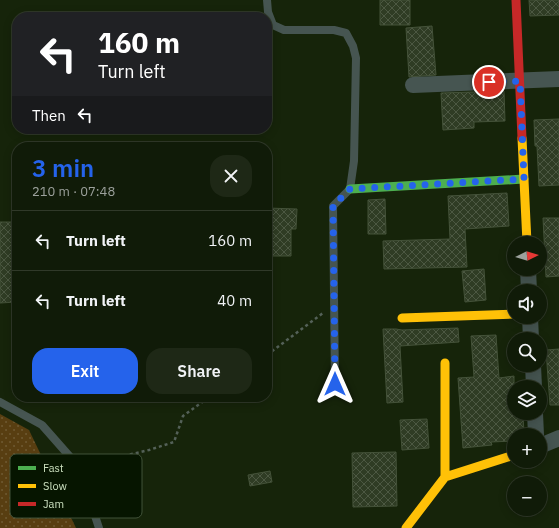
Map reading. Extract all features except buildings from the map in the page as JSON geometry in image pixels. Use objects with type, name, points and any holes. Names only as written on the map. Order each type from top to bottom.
[{"type":"street","points":[[516,0],[527,236]]},
{"type":"street","points":[[413,85],[559,79]]},
{"type":"street","points":[[350,189],[524,179]]},
{"type":"street","points":[[402,318],[507,314]]},
{"type":"street","points":[[445,363],[445,477]]},
{"type":"street","points":[[547,443],[559,438]]},
{"type":"street","points":[[406,528],[445,477],[507,456]]},
{"type":"lane","points":[[267,0],[268,12]]},
{"type":"lane","points":[[272,22],[273,25],[284,30],[334,30],[346,33],[353,46],[356,58],[354,161],[350,189],[333,206],[335,384]]},
{"type":"lane","points":[[0,402],[42,425],[68,454]]},
{"type":"lane","points":[[96,518],[99,528]]},
{"type":"path","points":[[272,351],[334,305]]},
{"type":"path","points":[[133,454],[174,442],[183,416],[202,402]]},
{"type":"shaded area","points":[[0,414],[29,430],[41,454],[10,454],[10,518],[71,518],[76,528],[0,528]]},
{"type":"traffic: fast","points":[[350,189],[524,179]]},
{"type":"traffic: slow","points":[[522,138],[527,236]]},
{"type":"traffic: slow","points":[[402,318],[507,314]]},
{"type":"traffic: slow","points":[[445,363],[445,477]]},
{"type":"traffic: slow","points":[[406,528],[445,477],[507,457]]},
{"type":"traffic: jam","points":[[516,0],[522,138]]},
{"type":"route","points":[[335,384],[333,206],[350,189],[524,179],[520,81],[489,82]]}]
